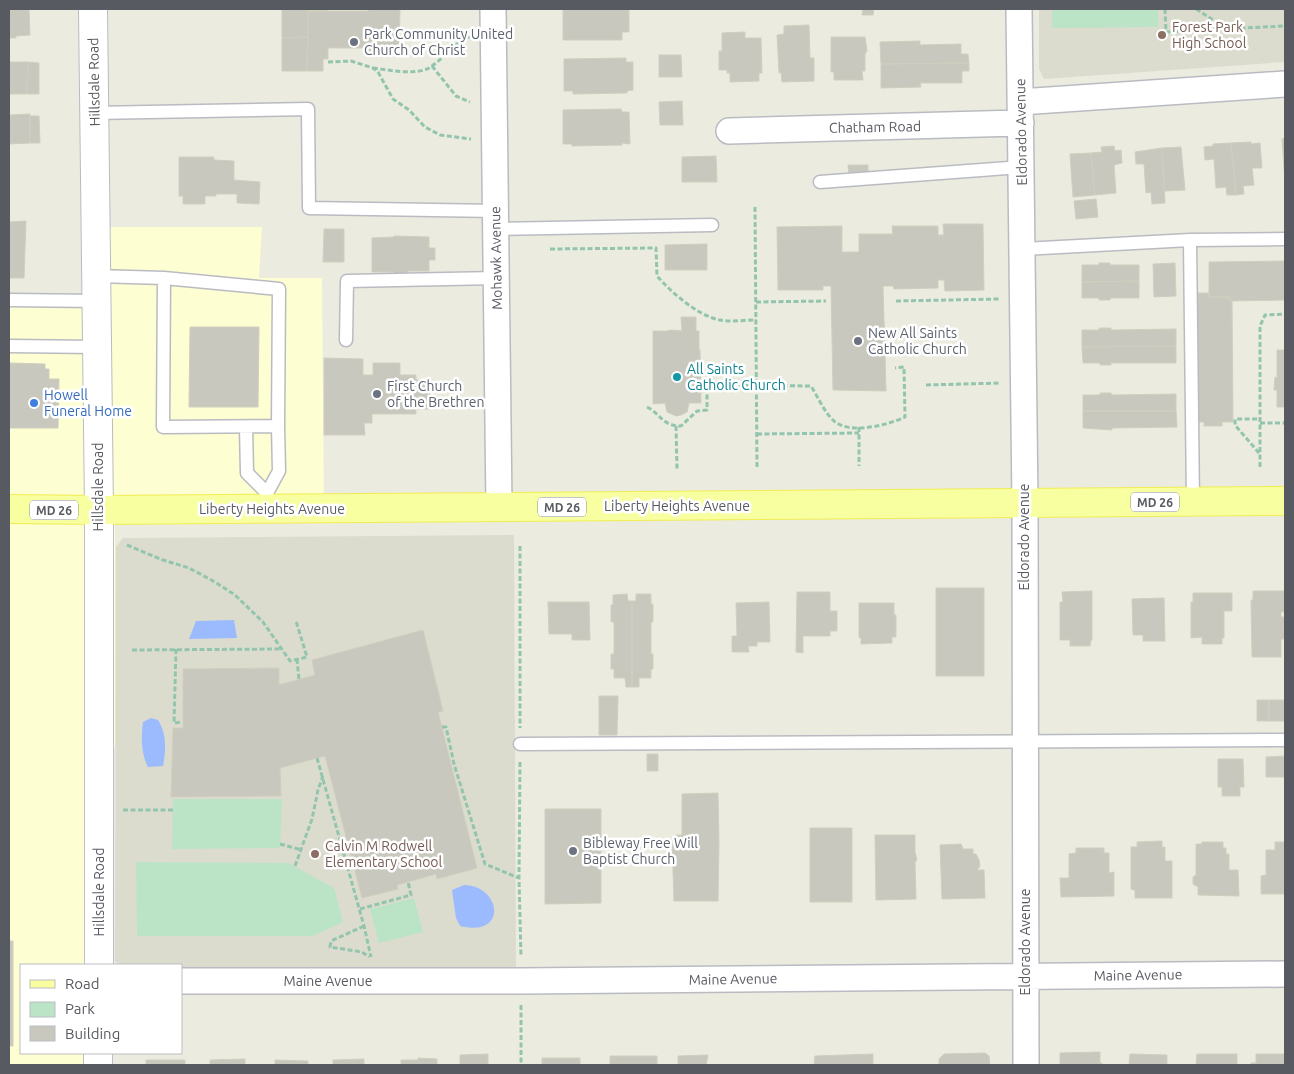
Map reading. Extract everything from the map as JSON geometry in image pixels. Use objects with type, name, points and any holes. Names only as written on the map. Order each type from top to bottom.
[{"type":"main road","name":"Liberty Heights Avenue","points":[[9,508],[99,510],[267,501],[499,507],[1285,501]]},
{"type":"street","name":"Hillsdale Road","points":[[93,9],[99,510],[99,964]]},
{"type":"street","name":"Mohawk Avenue","points":[[493,9],[499,507]]},
{"type":"street","name":"Eldorado Avenue","points":[[1020,9],[1023,249],[1026,1065]]},
{"type":"street","name":"Chatham Road","points":[[729,130],[1021,112],[1285,84]]},
{"type":"street","name":"Maine Avenue","points":[[182,981],[535,981],[1285,974]]},
{"type":"lane","points":[[94,113],[308,110],[309,208],[496,220],[712,226]]},
{"type":"lane","points":[[820,182],[1021,167]]},
{"type":"lane","points":[[1023,249],[1190,240],[1285,239]]},
{"type":"lane","points":[[1190,240],[1193,502]]},
{"type":"lane","points":[[164,278],[163,427],[278,426]]},
{"type":"lane","points":[[9,300],[164,278],[280,289],[279,471],[267,501]]},
{"type":"lane","points":[[346,340],[347,281],[496,278]]},
{"type":"lane","points":[[9,346],[97,347]]},
{"type":"lane","points":[[246,426],[247,473],[267,501]]},
{"type":"lane","points":[[520,744],[1285,740]]},
{"type":"path","points":[[1165,9],[1166,32],[1285,26]]},
{"type":"path","points":[[1196,9],[1228,29]]},
{"type":"path","points":[[328,62],[351,61],[373,68],[411,72],[420,71],[432,66],[450,52],[463,38],[470,37]]},
{"type":"path","points":[[432,66],[456,96],[471,102]]},
{"type":"path","points":[[373,68],[378,72],[393,99],[409,110],[425,127],[440,134],[472,139]]},
{"type":"path","points":[[755,207],[757,468]]},
{"type":"path","points":[[550,249],[656,248],[657,276],[693,307],[721,321],[756,320]]},
{"type":"path","points":[[896,301],[999,299]]},
{"type":"path","points":[[756,302],[826,301]]},
{"type":"path","points":[[1260,468],[1260,326],[1265,315],[1285,314]]},
{"type":"path","points":[[647,407],[654,410],[658,417],[672,426],[681,426],[697,412],[707,410],[707,385],[811,386],[829,416],[840,426],[882,426],[905,417],[904,367],[895,368]]},
{"type":"path","points":[[926,385],[1000,382]]},
{"type":"path","points":[[1260,453],[1235,425],[1235,419],[1285,423]]},
{"type":"path","points":[[676,426],[678,469]]},
{"type":"path","points":[[840,426],[840,434]]},
{"type":"path","points":[[859,427],[859,466]]},
{"type":"path","points":[[757,434],[859,433]]},
{"type":"path","points":[[128,545],[160,559],[190,568],[235,595],[263,622],[290,661],[307,657],[296,621]]},
{"type":"path","points":[[176,649],[174,723],[182,722]]},
{"type":"path","points":[[132,650],[282,649]]},
{"type":"path","points":[[297,659],[299,680]]},
{"type":"path","points":[[442,728],[446,727],[454,764],[485,864],[519,878]]},
{"type":"path","points":[[317,758],[360,909],[372,958],[362,952],[330,948],[331,941],[364,926]]},
{"type":"path","points":[[295,866],[312,819],[323,776]]},
{"type":"path","points":[[122,810],[173,810]]},
{"type":"path","points":[[280,844],[302,850]]},
{"type":"path","points":[[360,909],[411,895],[408,882]]},
{"type":"path","points":[[521,999],[522,1065]]},
{"type":"shaded area","name":"Forest Park High School","points":[[1039,9],[1285,9],[1285,62],[1044,79],[1039,69]]},
{"type":"shaded area","points":[[97,227],[262,227],[259,278],[322,278],[324,510],[115,515],[115,747],[96,746],[97,964],[20,964],[20,1054],[98,1054],[98,1065],[9,1065],[9,300],[98,298]]},
{"type":"shaded area","name":"Calvin M Rodwell Elementary School","points":[[514,535],[516,968],[182,968],[182,964],[118,964],[115,961],[116,547],[123,538]]},
{"type":"green space","points":[[1052,9],[1158,9],[1158,27],[1052,28]]},
{"type":"green space","points":[[173,799],[282,799],[280,848],[172,849]]},
{"type":"green space","points":[[136,862],[288,863],[334,888],[343,922],[313,936],[137,936]]},
{"type":"green space","points":[[414,898],[423,932],[379,943],[370,909]]},
{"type":"water","points":[[234,620],[237,638],[189,639],[196,621]]},
{"type":"water","points":[[151,718],[158,720],[163,731],[165,748],[163,766],[148,767],[144,757],[143,722]]},
{"type":"water","points":[[464,885],[477,888],[486,894],[492,902],[494,910],[492,919],[486,925],[476,928],[460,926],[456,918],[452,890]]},
{"type":"building","points":[[9,9],[29,9],[30,35],[9,38]]},
{"type":"building","points":[[282,9],[327,9],[327,11],[308,11],[308,37],[282,38]]},
{"type":"building","name":"Park Community United Church of Christ","points":[[368,9],[400,9],[399,50],[390,50],[390,57],[367,57],[367,48],[328,48],[328,59],[323,59],[323,71],[307,71],[308,11],[368,11]]},
{"type":"building","points":[[563,9],[629,9],[629,32],[622,32],[622,40],[563,40]]},
{"type":"building","points":[[863,9],[874,9],[873,15],[862,15]]},
{"type":"building","points":[[809,25],[810,58],[814,58],[814,81],[782,82],[781,72],[779,73],[777,35],[784,34],[784,26]]},
{"type":"building","points":[[745,32],[745,38],[761,38],[762,73],[759,73],[759,81],[730,82],[730,73],[727,73],[727,70],[719,70],[719,51],[722,51],[722,33]]},
{"type":"building","points":[[308,37],[307,71],[282,71],[282,38]]},
{"type":"building","points":[[831,37],[865,37],[867,51],[865,54],[865,71],[862,71],[863,80],[834,80],[834,72],[831,72]]},
{"type":"building","points":[[920,41],[920,45],[961,44],[961,54],[968,54],[969,63],[881,64],[880,42]]},
{"type":"building","points":[[659,55],[681,55],[682,77],[659,77]]},
{"type":"building","points":[[626,58],[626,62],[633,62],[633,90],[627,91],[627,93],[573,94],[573,91],[564,91],[564,59]]},
{"type":"building","points":[[9,62],[28,62],[27,94],[9,94]]},
{"type":"building","points":[[28,62],[39,63],[39,94],[27,94]]},
{"type":"building","points":[[969,63],[969,71],[962,71],[962,83],[920,83],[921,87],[881,88],[881,64]]},
{"type":"building","points":[[682,101],[683,125],[660,125],[659,102]]},
{"type":"building","points":[[621,109],[622,112],[629,112],[630,144],[572,146],[572,144],[563,144],[563,110]]},
{"type":"building","points":[[30,114],[30,143],[9,144],[9,115]]},
{"type":"building","points":[[30,116],[39,116],[40,143],[30,143]]},
{"type":"building","points":[[1285,138],[1285,181],[1282,139]]},
{"type":"building","points":[[1251,142],[1251,144],[1260,143],[1262,168],[1252,168],[1254,185],[1243,186],[1244,194],[1236,195],[1231,143]]},
{"type":"building","points":[[1231,143],[1236,195],[1227,195],[1226,187],[1216,188],[1214,159],[1205,160],[1204,147],[1213,146],[1213,144]]},
{"type":"building","points":[[1114,146],[1115,151],[1121,150],[1122,163],[1114,165],[1116,193],[1095,195],[1091,153],[1102,152],[1101,147]]},
{"type":"building","points":[[1181,147],[1185,190],[1164,191],[1162,148]]},
{"type":"building","points":[[1162,148],[1165,203],[1152,204],[1151,192],[1146,193],[1144,164],[1136,164],[1135,152]]},
{"type":"building","points":[[1091,153],[1095,195],[1073,197],[1070,154]]},
{"type":"building","points":[[716,156],[717,182],[682,182],[682,157]]},
{"type":"building","points":[[179,157],[214,157],[214,160],[234,161],[234,180],[260,182],[259,204],[237,203],[237,194],[216,194],[216,196],[205,196],[205,204],[183,204],[183,196],[179,196]]},
{"type":"building","points":[[848,165],[868,165],[868,173],[849,174]]},
{"type":"building","points":[[1096,199],[1098,217],[1076,219],[1074,201]]},
{"type":"building","points":[[26,221],[24,278],[9,278],[9,222]]},
{"type":"building","name":"New All Saints Catholic Church","points":[[943,224],[983,224],[984,290],[945,291],[944,280],[938,280],[938,288],[894,289],[893,286],[883,286],[886,391],[833,390],[831,286],[823,286],[823,290],[778,290],[777,227],[842,226],[842,252],[859,252],[859,234],[893,234],[892,226],[938,226],[938,235],[944,235]]},
{"type":"building","points":[[324,229],[344,229],[344,262],[323,262]]},
{"type":"building","points":[[394,236],[429,237],[429,248],[435,248],[435,260],[429,260],[429,271],[408,271],[408,273],[394,274],[394,272],[372,272],[372,238]]},
{"type":"building","points":[[707,244],[707,270],[665,270],[665,245]]},
{"type":"building","points":[[1285,261],[1285,300],[1230,301],[1230,297],[1209,297],[1209,262]]},
{"type":"building","points":[[1099,263],[1139,265],[1139,281],[1082,282],[1082,265],[1099,265]]},
{"type":"building","points":[[1175,263],[1176,296],[1154,297],[1153,264]]},
{"type":"building","points":[[1139,281],[1139,298],[1099,300],[1099,298],[1082,298],[1082,282]]},
{"type":"building","points":[[1194,293],[1209,293],[1209,297],[1230,297],[1230,301],[1232,301],[1233,422],[1222,422],[1222,426],[1204,426],[1204,422],[1195,422]]},
{"type":"building","name":"All Saints Catholic Church","points":[[681,317],[696,317],[696,331],[699,331],[701,403],[689,403],[687,412],[676,416],[667,412],[665,403],[653,404],[653,331],[682,331]]},
{"type":"building","points":[[190,327],[259,327],[258,407],[189,407]]},
{"type":"building","points":[[1099,328],[1111,328],[1111,330],[1176,329],[1176,346],[1082,347],[1082,330],[1099,330]]},
{"type":"building","points":[[1176,346],[1176,363],[1111,363],[1111,365],[1100,365],[1100,363],[1083,363],[1082,347]]},
{"type":"building","points":[[1277,350],[1285,350],[1285,407],[1277,407],[1277,390],[1274,390],[1275,377],[1277,378]]},
{"type":"building","name":"First Church of the Brethren","points":[[324,358],[363,359],[363,375],[373,375],[373,363],[400,363],[400,375],[416,375],[416,380],[430,380],[430,409],[416,409],[416,414],[372,414],[372,423],[364,423],[365,435],[324,435]]},
{"type":"building","name":"Howell Funeral Home","points":[[9,363],[45,364],[45,369],[49,369],[49,379],[59,379],[58,428],[9,428]]},
{"type":"building","points":[[1100,393],[1111,393],[1112,395],[1176,394],[1176,411],[1083,411],[1083,395],[1100,395]]},
{"type":"building","points":[[1083,411],[1176,411],[1177,427],[1112,428],[1112,430],[1083,428]]},
{"type":"building","points":[[936,588],[984,588],[984,676],[936,676]]},
{"type":"building","points":[[1092,591],[1092,640],[1090,646],[1070,646],[1070,640],[1060,640],[1060,602],[1063,602],[1062,592]]},
{"type":"building","points":[[1253,591],[1285,591],[1285,612],[1281,612],[1281,617],[1284,617],[1284,639],[1281,639],[1281,657],[1252,657],[1251,600],[1253,600]]},
{"type":"building","points":[[797,592],[830,592],[830,611],[837,611],[837,631],[830,631],[830,636],[803,636],[803,653],[796,652]]},
{"type":"building","points":[[1193,593],[1232,593],[1232,611],[1224,611],[1224,638],[1222,638],[1222,644],[1202,644],[1202,637],[1191,638],[1191,602],[1193,602]]},
{"type":"building","points":[[627,594],[628,601],[632,601],[632,687],[626,687],[625,678],[614,678],[614,669],[611,669],[611,654],[614,654],[614,622],[611,622],[613,595]]},
{"type":"building","points":[[636,594],[651,594],[651,604],[653,604],[651,654],[653,654],[653,669],[651,669],[651,678],[639,678],[639,687],[632,687],[632,601],[636,601]]},
{"type":"building","points":[[1164,598],[1165,641],[1143,641],[1143,635],[1133,635],[1132,599]]},
{"type":"building","points":[[548,602],[589,602],[590,640],[572,640],[572,634],[549,634]]},
{"type":"building","points":[[769,602],[770,642],[757,642],[757,646],[748,646],[749,652],[732,652],[732,636],[737,636],[736,603]]},
{"type":"building","points":[[859,603],[894,603],[896,637],[892,637],[892,643],[861,644],[861,637],[859,638]]},
{"type":"building","points":[[423,630],[443,711],[438,712],[477,868],[437,879],[436,874],[397,885],[398,889],[362,898],[325,756],[280,768],[281,796],[171,797],[173,728],[183,728],[183,669],[279,668],[279,685],[315,675],[312,660]]},
{"type":"building","points":[[599,696],[618,696],[617,735],[599,735]]},
{"type":"building","points":[[1257,700],[1269,700],[1269,721],[1257,721]]},
{"type":"building","points":[[1269,700],[1285,700],[1285,721],[1269,721]]},
{"type":"building","points":[[647,754],[658,754],[658,771],[647,771]]},
{"type":"building","points":[[1285,756],[1285,777],[1266,777],[1266,757]]},
{"type":"building","points":[[1218,759],[1243,759],[1244,787],[1240,787],[1240,796],[1222,796],[1222,787],[1218,787]]},
{"type":"building","points":[[718,793],[718,901],[674,901],[672,841],[676,841],[676,835],[682,835],[682,794]]},
{"type":"building","name":"Bibleway Free Will Baptist Church","points":[[545,809],[601,809],[601,903],[545,904]]},
{"type":"building","points":[[810,828],[852,828],[852,902],[810,902]]},
{"type":"building","points":[[875,835],[915,835],[917,860],[915,862],[916,899],[876,900]]},
{"type":"building","points":[[1162,841],[1162,847],[1165,847],[1165,861],[1172,861],[1172,898],[1135,898],[1135,890],[1131,889],[1131,847],[1137,847],[1137,842]]},
{"type":"building","points":[[1202,842],[1223,842],[1226,854],[1229,854],[1229,870],[1238,870],[1239,896],[1198,895],[1198,887],[1193,884],[1193,877],[1196,875],[1196,844],[1202,844]]},
{"type":"building","points":[[1275,842],[1285,842],[1285,894],[1261,894],[1261,876],[1266,875],[1266,850],[1275,850]]},
{"type":"building","points":[[961,844],[963,849],[973,849],[973,854],[976,854],[979,860],[980,866],[977,870],[984,870],[985,898],[942,899],[940,845]]},
{"type":"building","points":[[1076,848],[1104,848],[1104,853],[1109,853],[1109,873],[1114,872],[1114,896],[1061,897],[1060,878],[1069,878],[1069,854],[1076,853]]},
{"type":"building","points":[[9,941],[13,941],[13,1046],[9,1046]]},
{"type":"building","points":[[1100,1052],[1100,1063],[1102,1065],[1060,1065],[1060,1053]]},
{"type":"building","points":[[985,1053],[989,1056],[990,1065],[939,1065],[939,1059],[944,1054]]},
{"type":"building","points":[[488,1054],[488,1065],[460,1065],[460,1055]]},
{"type":"building","points":[[873,1054],[873,1065],[814,1065],[815,1056]]},
{"type":"building","points":[[1130,1054],[1167,1055],[1167,1065],[1129,1065]]},
{"type":"building","points":[[1197,1054],[1237,1054],[1237,1065],[1196,1065]]},
{"type":"building","points":[[1256,1054],[1285,1054],[1285,1065],[1251,1065],[1251,1063],[1256,1063]]},
{"type":"building","points":[[708,1055],[706,1065],[678,1065],[678,1056]]},
{"type":"building","points":[[610,1056],[657,1056],[657,1065],[610,1065]]},
{"type":"building","points":[[418,1058],[437,1059],[437,1065],[401,1065],[401,1060],[418,1060]]},
{"type":"building","points":[[542,1058],[580,1058],[580,1065],[542,1065]]},
{"type":"building","points":[[245,1059],[245,1065],[210,1065],[210,1060]]},
{"type":"building","points":[[364,1059],[364,1065],[333,1065],[333,1060]]},
{"type":"building","points":[[146,1060],[185,1060],[185,1065],[146,1065]]},
{"type":"building","points":[[275,1060],[308,1061],[308,1065],[275,1065]]},
{"type":"place","name":"Forest Park High School","points":[[1162,35]]},
{"type":"place","name":"Park Community United Church of Christ","points":[[354,42]]},
{"type":"place","name":"New All Saints Catholic Church","points":[[858,341]]},
{"type":"place","name":"All Saints Catholic Church","points":[[677,377]]},
{"type":"place","name":"First Church of the Brethren","points":[[377,394]]},
{"type":"place","name":"Howell Funeral Home","points":[[34,403]]},
{"type":"place","name":"Bibleway Free Will Baptist Church","points":[[573,851]]},
{"type":"place","name":"Calvin M Rodwell Elementary School","points":[[315,854]]}]
